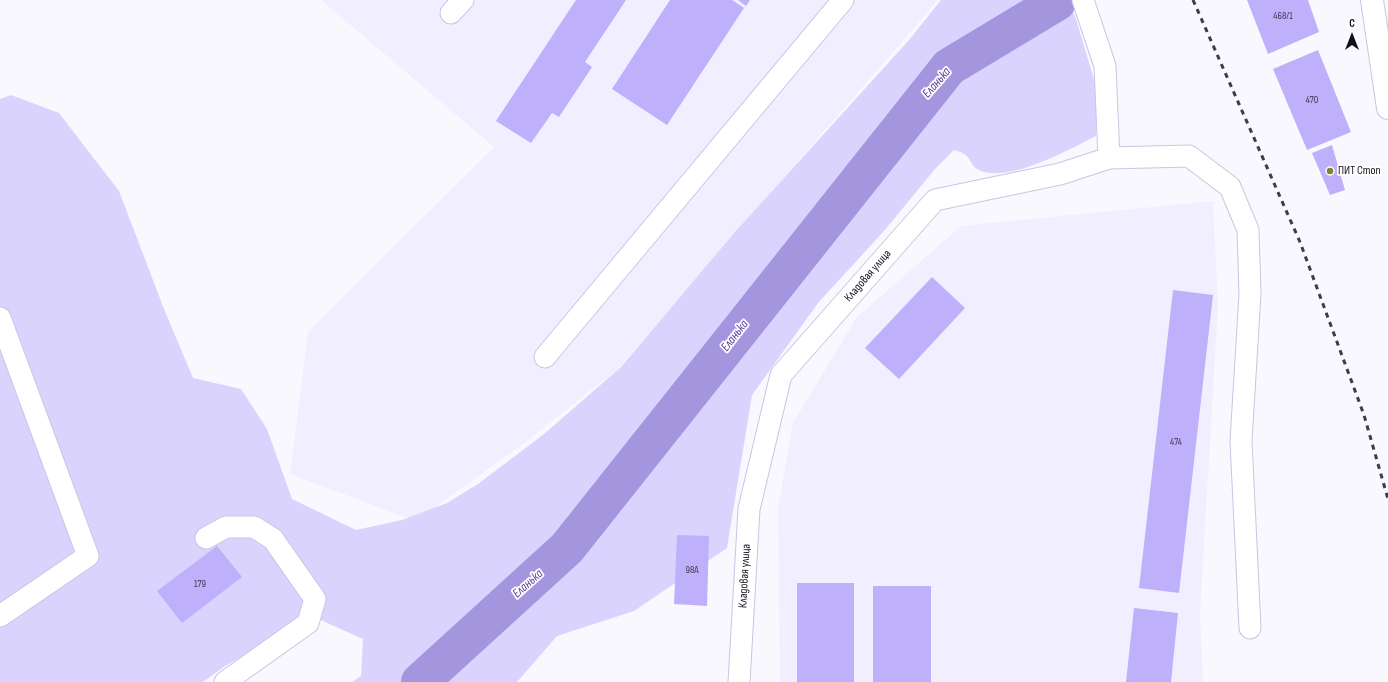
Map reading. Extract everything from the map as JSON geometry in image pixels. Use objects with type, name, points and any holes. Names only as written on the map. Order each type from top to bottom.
[{"type":"main road","points":[[1372,0],[1388,108]]},
{"type":"street","points":[[545,358],[843,0]]},
{"type":"street","points":[[1083,0],[1105,66],[1109,158]]},
{"type":"street","name":"Кладовая улица","points":[[739,682],[749,509],[781,375],[935,200],[1060,174],[1109,158],[1189,156],[1230,187],[1248,230],[1250,294],[1241,441],[1250,628]]},
{"type":"street","points":[[0,318],[88,556],[0,616]]},
{"type":"street","points":[[206,538],[226,527],[254,527],[273,539],[315,599],[308,623],[225,682]]},
{"type":"shaded area","points":[[321,0],[938,0],[618,369],[527,441],[416,521],[290,474],[308,332],[494,147]]},
{"type":"shaded area","points":[[941,0],[1068,0],[1076,19],[1098,93],[1096,136],[1055,156],[1022,169],[991,173],[979,170],[973,165],[968,157],[954,150],[935,169],[884,231],[818,303],[752,395],[727,548],[634,611],[557,636],[517,682],[352,682],[361,676],[363,639],[314,617],[225,666],[203,682],[0,682],[0,99],[11,95],[59,113],[119,191],[164,309],[193,378],[241,389],[267,429],[292,499],[356,530],[402,520],[447,503],[478,484],[544,434],[621,367],[735,232],[909,40]]},
{"type":"shaded area","points":[[1213,201],[1218,307],[1200,613],[1203,682],[780,682],[778,508],[793,423],[857,317],[961,226]]},
{"type":"building","points":[[576,0],[626,0],[585,62],[592,67],[559,117],[552,113],[531,143],[496,121]]},
{"type":"building","points":[[670,0],[732,0],[744,8],[667,125],[612,89]]},
{"type":"building","points":[[738,0],[750,0],[746,6]]},
{"type":"building","points":[[1247,0],[1308,0],[1319,32],[1268,54]]},
{"type":"building","points":[[1318,50],[1351,132],[1307,150],[1273,69]]},
{"type":"building","name":"ПИТ Стоп","points":[[1332,145],[1345,190],[1330,195],[1312,153]]},
{"type":"building","points":[[932,277],[965,308],[899,379],[865,348]]},
{"type":"building","points":[[1173,290],[1213,295],[1179,593],[1139,588]]},
{"type":"building","points":[[677,535],[709,536],[707,606],[674,604]]},
{"type":"building","points":[[217,546],[242,577],[182,623],[157,591]]},
{"type":"building","points":[[797,583],[854,583],[854,682],[797,682]]},
{"type":"building","points":[[873,586],[931,586],[931,682],[873,682]]},
{"type":"building","points":[[1134,608],[1178,613],[1171,682],[1126,682]]},
{"type":"waterway","name":"Еланька","points":[[420,682],[567,548],[949,67],[1057,2]]},
{"type":"railway","points":[[1193,0],[1300,242],[1364,415],[1388,499]]},
{"type":"place","name":"ПИТ Стоп","points":[[1330,171]]}]
